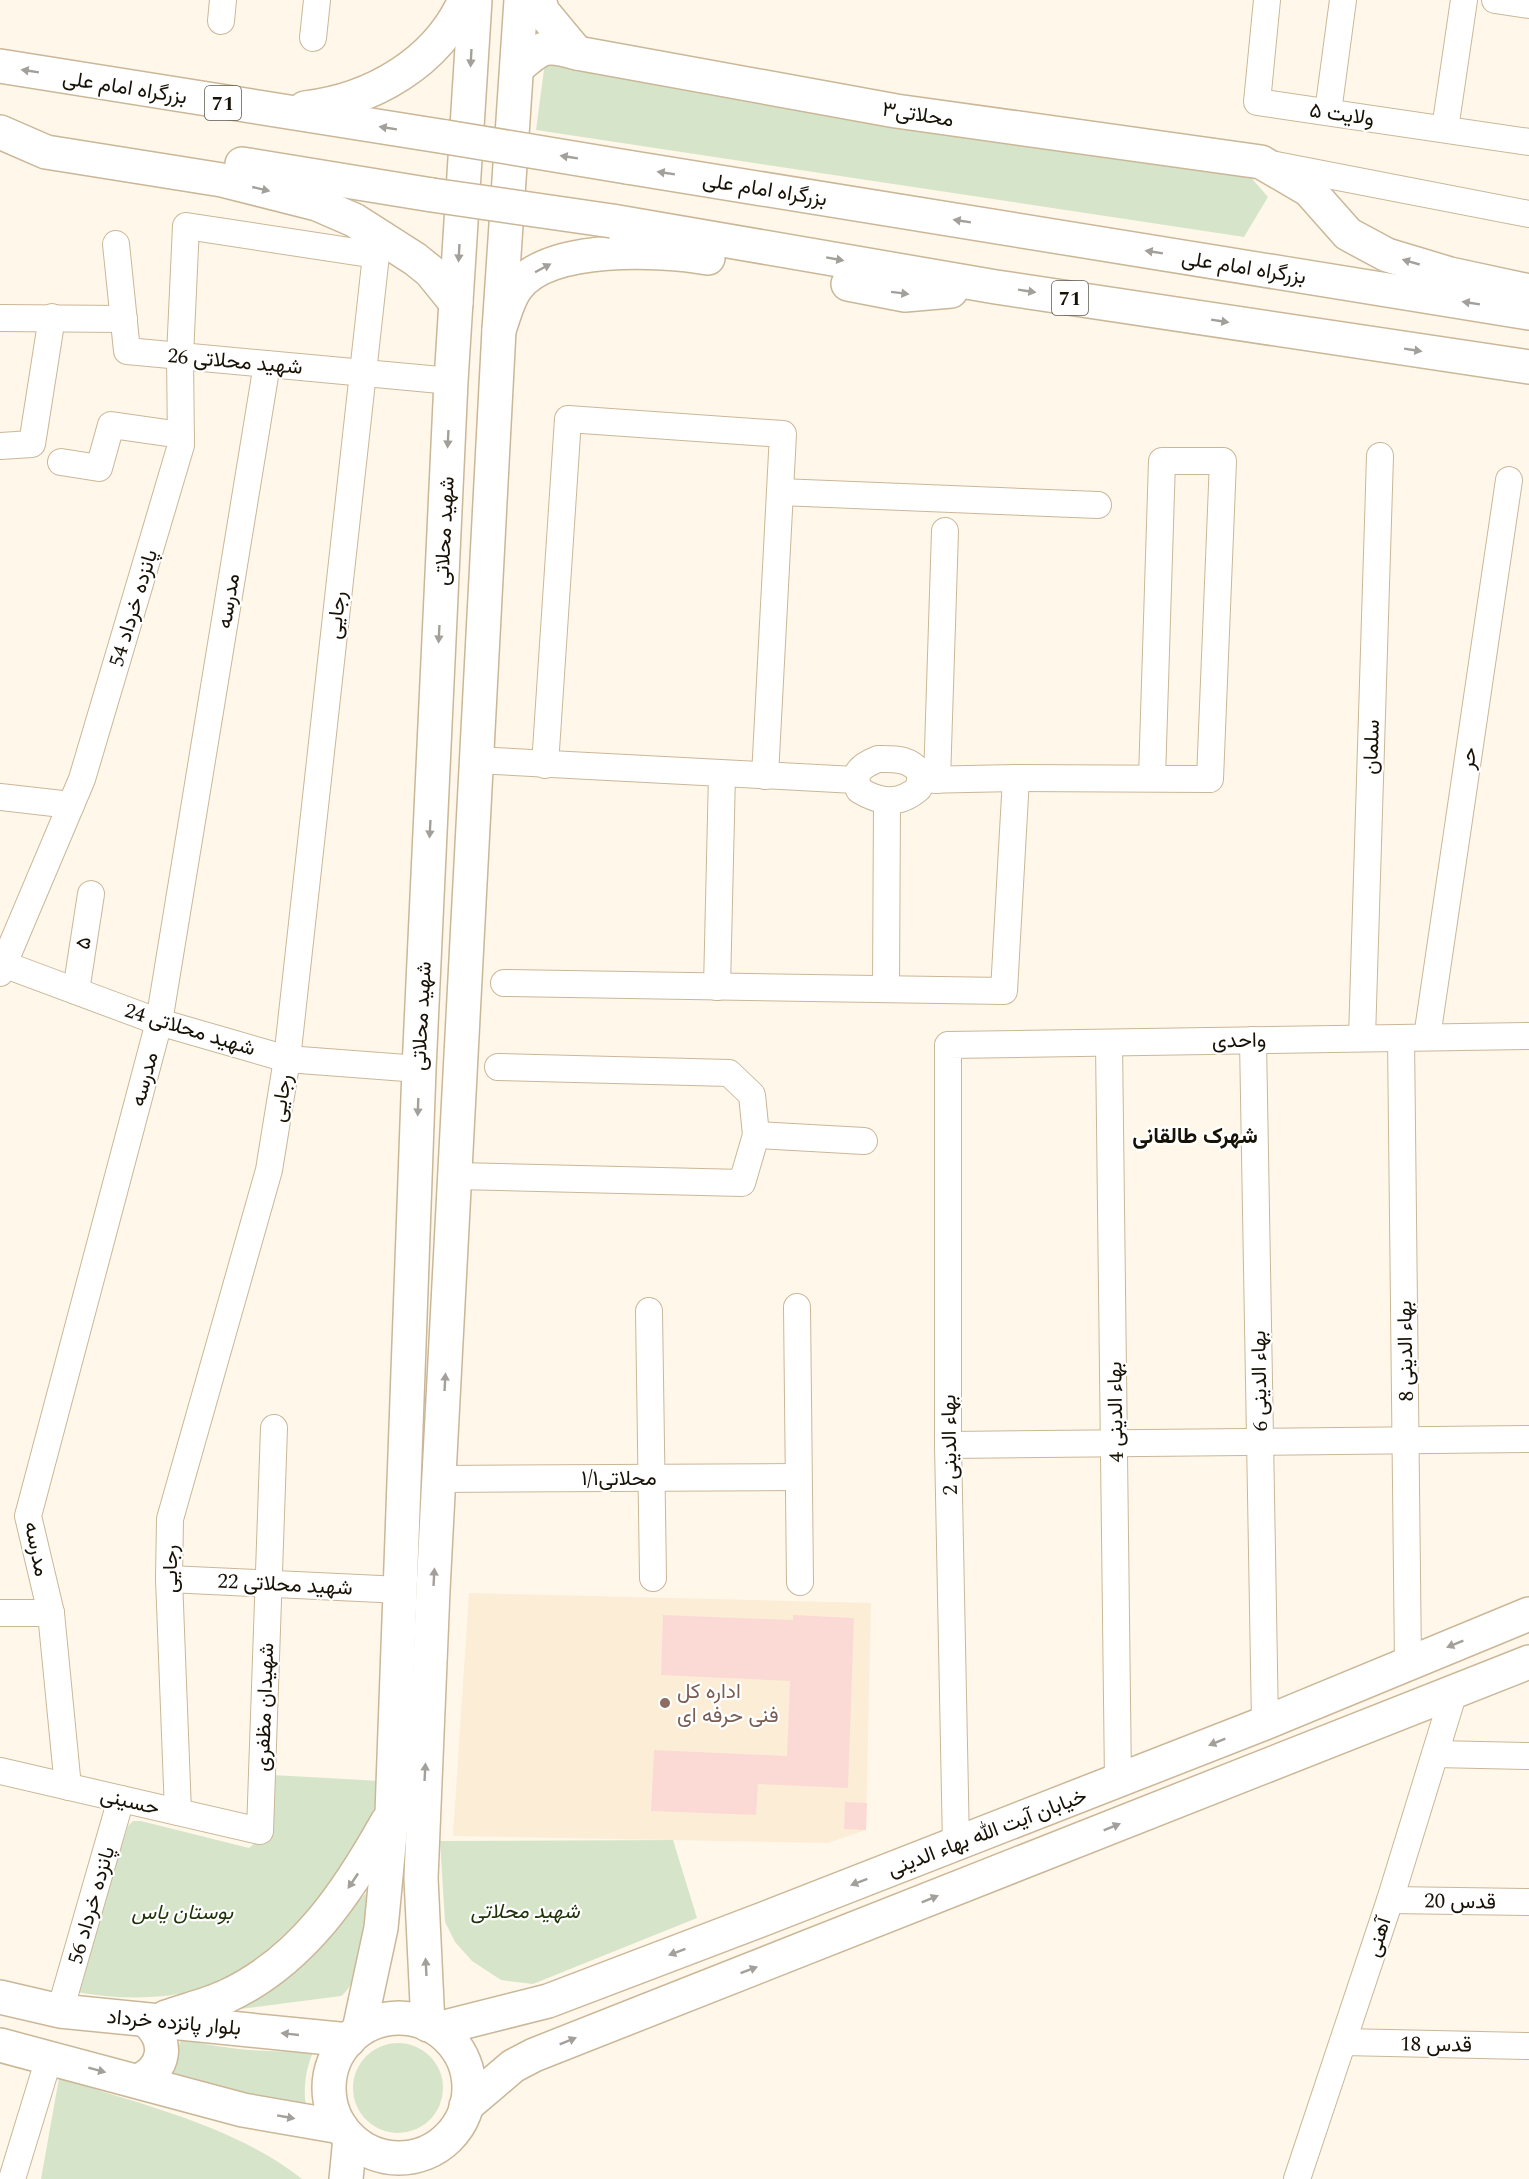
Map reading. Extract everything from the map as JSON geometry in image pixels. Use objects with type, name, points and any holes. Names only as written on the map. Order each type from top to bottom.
[{"type":"main road","points":[[274,112],[320,106],[362,95],[400,76],[433,48],[460,13],[465,0]]},
{"type":"main road","name":"شهید محلاتی","points":[[354,2035],[381,1928],[392,1813],[419,1069],[451,381],[475,0]]},
{"type":"main road","name":"شهید محلاتی","points":[[433,2027],[421,1878],[457,1176],[475,760],[499,330],[521,0]]},
{"type":"main road","points":[[539,0],[543,12],[577,53]]},
{"type":"main road","name":"محلاتی۳","points":[[517,68],[539,49],[551,46],[577,53],[896,111],[1261,162]]},
{"type":"main road","name":"بزرگراه امام علی","points":[[0,66],[1529,313]]},
{"type":"main road","name":"71","points":[[0,124],[432,195],[612,221],[996,287],[1529,367]]},
{"type":"main road","points":[[0,132],[46,152],[222,180],[317,204],[354,220],[415,259],[430,271],[456,303]]},
{"type":"main road","points":[[1261,162],[1309,190],[1348,234],[1386,255],[1450,274],[1529,291]]},
{"type":"main road","points":[[499,330],[516,287],[543,266],[572,258],[600,255],[682,254],[905,295],[996,287]]},
{"type":"main road","points":[[1516,1620],[1529,1597]]},
{"type":"main road","name":"خیابان آیت الله بهاء الدینی","points":[[433,2027],[515,2011],[548,2001],[956,1845],[1265,1723],[1516,1620]]},
{"type":"main road","name":"خیابان آیت الله بهاء الدینی","points":[[466,2106],[513,2066],[534,2055],[1529,1662]]},
{"type":"main road","points":[[138,2081],[156,2069],[163,2049],[152,2021],[227,1996],[261,1976],[300,1944],[337,1904],[360,1870],[392,1813]]},
{"type":"main road","points":[[381,1928],[405,1936],[424,1926]]},
{"type":"main road","name":"بلوار پانزده خرداد","points":[[0,1996],[60,2011],[152,2021],[354,2035]]},
{"type":"main road","points":[[515,2011],[512,2020],[517,2042],[524,2050],[534,2055]]},
{"type":"main road","points":[[346,2179],[345,2133],[330,2103],[329,2082],[334,2062],[354,2035],[373,2022],[390,2018],[406,2018],[433,2027],[451,2041],[464,2063],[469,2089],[461,2120],[442,2143],[422,2179]]},
{"type":"main road","points":[[0,2045],[243,2110],[345,2133],[378,2155],[395,2158],[428,2152],[442,2143]]},
{"type":"street","points":[[313,38],[317,0]]},
{"type":"street","name":"ولایت ۵","points":[[1267,0],[1257,102],[1529,142]]},
{"type":"street","points":[[1328,112],[1343,0]]},
{"type":"street","points":[[1445,129],[1464,0]]},
{"type":"street","points":[[1495,0],[1529,4]]},
{"type":"street","points":[[1261,162],[1529,214]]},
{"type":"street","name":"پانزده خرداد 54","points":[[4,955],[82,779],[181,445],[180,356],[186,226]]},
{"type":"street","name":"رجایی","points":[[178,1812],[169,1579],[170,1519],[269,1170],[287,1059],[376,255],[186,226]]},
{"type":"street","name":"شهید محلاتی 26","points":[[117,244],[127,351],[451,381]]},
{"type":"street","points":[[0,446],[32,444],[52,317]]},
{"type":"street","points":[[0,318],[124,319]]},
{"type":"street","name":"مدرسه","points":[[68,1787],[51,1612],[28,1516],[159,1022],[267,364]]},
{"type":"street","points":[[545,765],[568,419],[783,434],[765,776]]},
{"type":"street","points":[[61,462],[99,468],[111,425],[181,435]]},
{"type":"street","name":"سلمان","points":[[1362,1038],[1380,456]]},
{"type":"street","points":[[929,780],[914,764],[894,759],[878,759],[864,765],[858,771],[855,780],[859,790],[887,802],[911,795],[929,780],[1210,779],[1222,462],[1162,460],[1152,778]]},
{"type":"street","name":"حر","points":[[1427,1037],[1509,480]]},
{"type":"street","points":[[780,492],[1098,505]]},
{"type":"street","points":[[929,780],[945,531]]},
{"type":"street","points":[[475,760],[855,780]]},
{"type":"street","points":[[717,987],[722,774]]},
{"type":"street","points":[[504,983],[1004,991],[1016,778]]},
{"type":"street","points":[[0,797],[71,805]]},
{"type":"street","points":[[886,989],[887,802]]},
{"type":"street","name":"۵","points":[[76,991],[91,894]]},
{"type":"street","name":"شهید محلاتی 24","points":[[4,955],[76,991],[159,1022],[287,1059],[419,1069]]},
{"type":"street","name":"واحدی","points":[[948,1046],[1529,1036]]},
{"type":"street","name":"بهاء الدینی 8","points":[[1401,1038],[1408,1664]]},
{"type":"street","name":"بهاء الدینی 6","points":[[1253,1040],[1265,1723]]},
{"type":"street","name":"بهاء الدینی 4","points":[[1109,1043],[1116,1444],[1118,1780]]},
{"type":"street","name":"بهاء الدینی 2","points":[[948,1046],[948,1445],[956,1845]]},
{"type":"street","points":[[457,1176],[742,1183],[756,1135],[752,1095],[729,1073],[498,1067]]},
{"type":"street","points":[[756,1135],[864,1142]]},
{"type":"street","points":[[797,1307],[800,1582]]},
{"type":"street","points":[[649,1311],[653,1578]]},
{"type":"street","name":"شهیدان مظفری","points":[[260,1831],[274,1428]]},
{"type":"street","points":[[948,1445],[1529,1439]]},
{"type":"street","name":"محلاتی۱/۱","points":[[440,1479],[798,1477]]},
{"type":"street","name":"شهید محلاتی 22","points":[[169,1579],[401,1590]]},
{"type":"street","points":[[0,1613],[51,1612]]},
{"type":"street","name":"آهنی","points":[[1297,2179],[1390,1900],[1454,1692]]},
{"type":"street","points":[[1435,1754],[1529,1755]]},
{"type":"street","name":"حسینی","points":[[0,1771],[260,1831]]},
{"type":"street","name":"پانزده خرداد 56","points":[[60,2011],[121,1799]]},
{"type":"street","name":"قدس 20","points":[[1390,1900],[1529,1902]]},
{"type":"street","name":"قدس 18","points":[[1343,2042],[1529,2046]]},
{"type":"street","points":[[12,2179],[49,2058]]},
{"type":"shaded area","name":"اداره کل فنی حرفه ای","points":[[469,1593],[871,1603],[866,1830],[828,1843],[453,1836]]},
{"type":"green space","points":[[545,62],[1248,174],[1268,197],[1244,237],[536,130]]},
{"type":"green space","name":"بوستان یاس","points":[[273,1775],[380,1781],[374,1813],[359,1841],[342,1868],[298,1921],[246,1966],[220,1981],[194,1991],[165,1996],[135,1997],[76,1992],[128,1826],[133,1821],[141,1821],[249,1848],[271,1830]]},
{"type":"green space","name":"شهید محلاتی","points":[[673,1840],[697,1918],[533,1984],[501,1980],[472,1961],[455,1942],[445,1922],[440,1841]]},
{"type":"green space","points":[[367,1892],[370,1893],[369,1904],[359,1964],[348,1989],[341,1996],[233,2010],[308,1957]]},
{"type":"green space","points":[[182,2039],[247,2050],[314,2050],[305,2082],[307,2116],[164,2073]]},
{"type":"green space","points":[[389,2043],[407,2043],[423,2050],[436,2063],[443,2079],[443,2097],[436,2113],[423,2126],[407,2133],[389,2133],[373,2126],[360,2113],[353,2097],[353,2079],[360,2063],[373,2050]]},
{"type":"green space","points":[[59,2078],[186,2118],[247,2145],[302,2179],[41,2179]]},
{"type":"building","points":[[663,1615],[793,1620],[793,1615],[854,1618],[848,1788],[758,1784],[756,1815],[651,1811],[654,1750],[787,1756],[790,1681],[661,1675]]},
{"type":"building","points":[[845,1802],[867,1803],[866,1830],[844,1829]]},
{"type":"place","name":"اداره کل فنی حرفه ای","points":[[665,1703]]},
{"type":"district","name":"شهرک طالقانی","points":[[1195,1135]]}]
